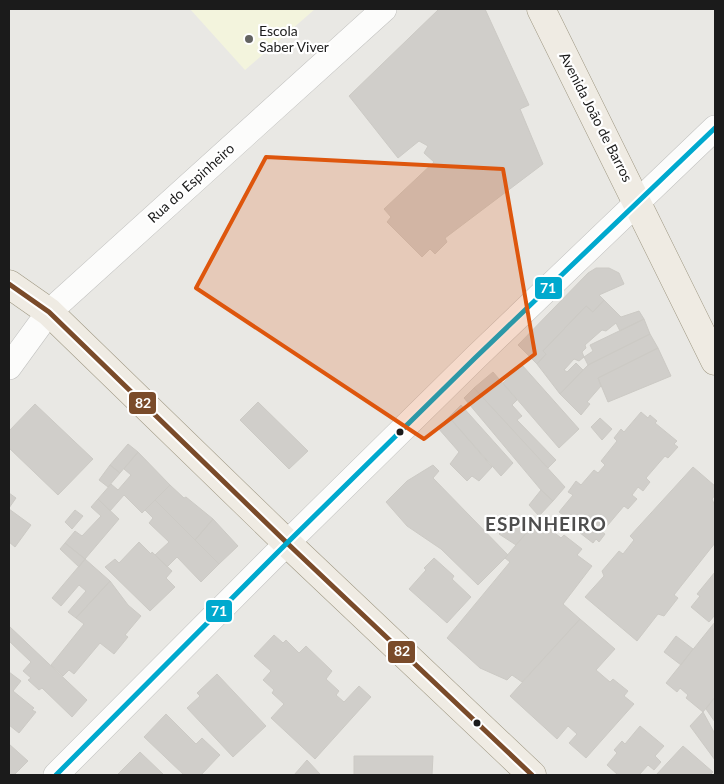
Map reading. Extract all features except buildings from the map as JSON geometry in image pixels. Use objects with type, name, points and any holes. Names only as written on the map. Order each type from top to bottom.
[{"type":"main road","name":"Avenida João de Barros","points":[[541,9],[715,361]]},
{"type":"main road","points":[[9,284],[49,312],[287,543],[532,775]]},
{"type":"street","name":"Rua do Espinheiro","points":[[9,367],[49,312],[384,9]]},
{"type":"street","points":[[56,775],[475,358],[715,128]]},
{"type":"highlighted area","points":[[266,157],[503,169],[535,354],[424,439],[196,288]]},
{"type":"shaded area","name":"Escola Saber Viver","points":[[190,9],[315,9],[245,70]]},
{"type":"transit line","name":"71","points":[[56,775],[475,358],[715,128]]},
{"type":"transit line","name":"82","points":[[9,284],[49,312],[287,543],[532,775]]},
{"type":"place","name":"Escola Saber Viver","points":[[249,39]]},
{"type":"district","name":"ESPINHEIRO","points":[[546,524]]}]
